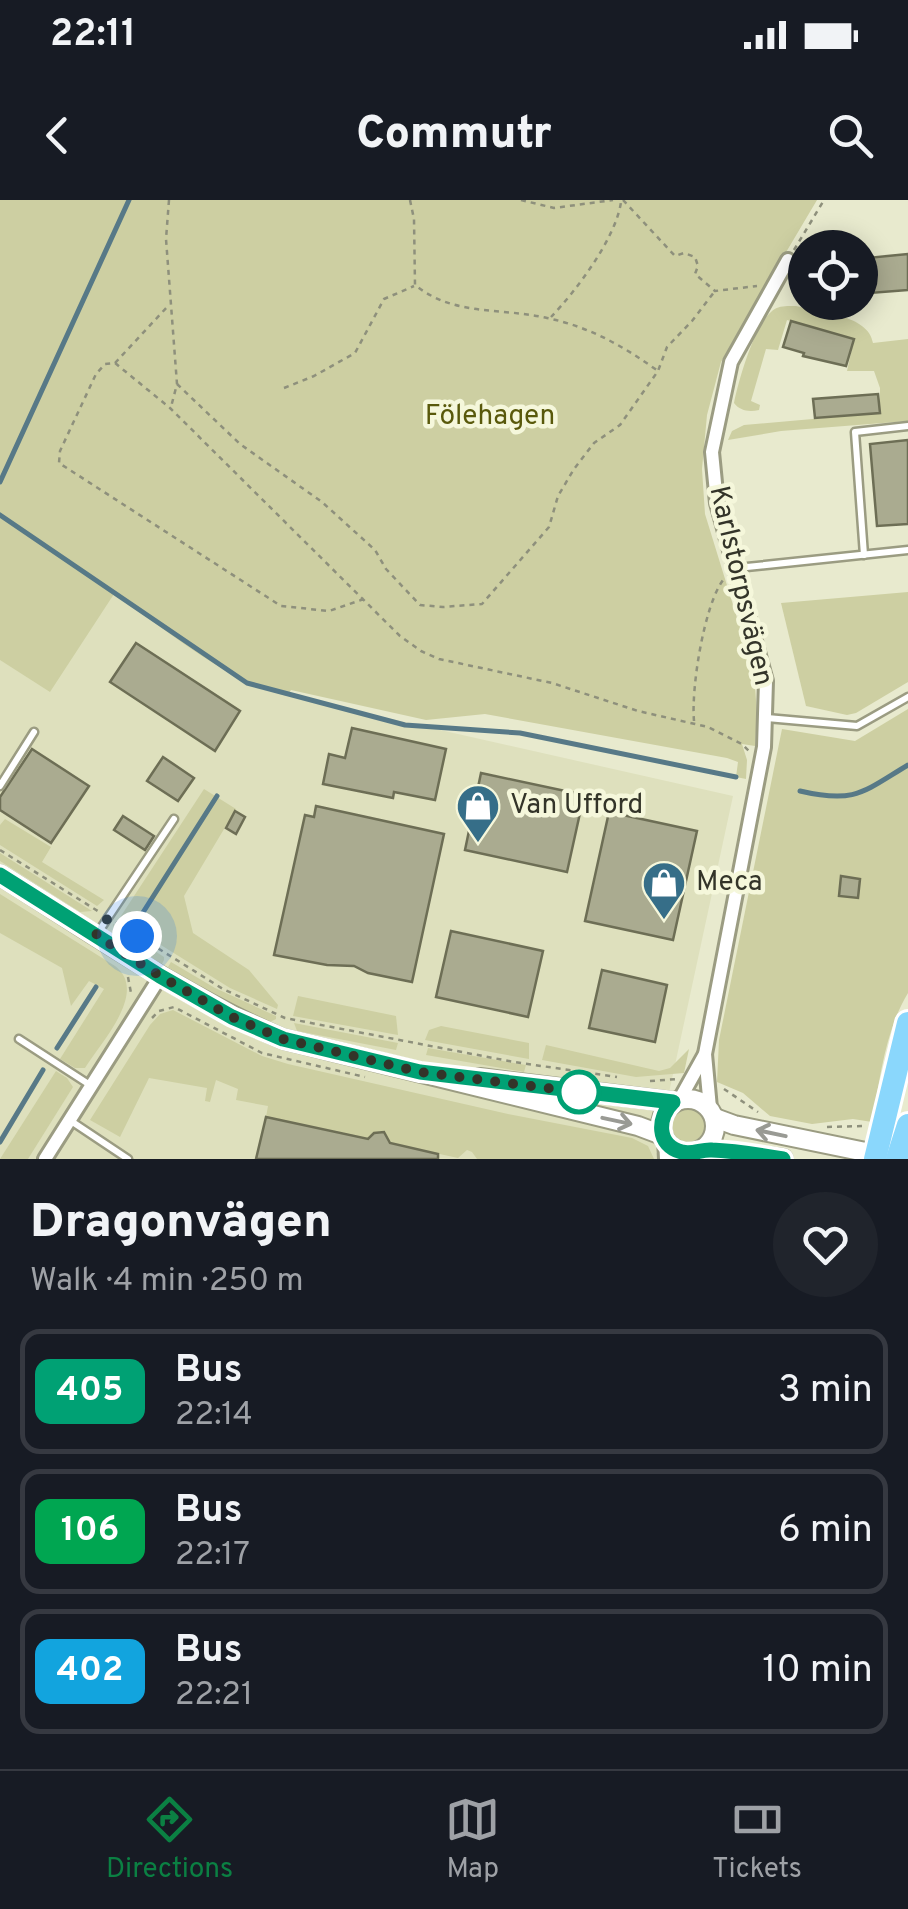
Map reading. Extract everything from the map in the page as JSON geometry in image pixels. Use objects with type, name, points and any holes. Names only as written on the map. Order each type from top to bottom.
[{"type":"highway","points":[[889,1158],[882,1128],[908,1023]]},
{"type":"highway","points":[[889,1158],[908,1125]]},
{"type":"main road","points":[[0,874],[160,976],[232,1017],[283,1039],[638,1126],[677,1150],[783,1159]]},
{"type":"main road","points":[[420,1072],[677,1101],[694,1098],[734,1125],[889,1158]]},
{"type":"main road","points":[[664,1144],[664,1113],[677,1101]]},
{"type":"main road","points":[[695,1154],[715,1132],[712,1113]]},
{"type":"street","name":"Karlstorpsvägen","points":[[677,1101],[705,1054],[761,763],[765,718],[766,681],[718,504],[712,452],[731,362],[788,260]]},
{"type":"street","points":[[45,1159],[160,976]]},
{"type":"street","name":"Karlstorpsvägen","points":[[705,1054],[712,1113]]},
{"type":"lane","points":[[864,555],[855,432],[908,426]]},
{"type":"lane","points":[[737,568],[908,550]]},
{"type":"lane","points":[[765,718],[857,726],[908,697]]},
{"type":"lane","points":[[0,786],[34,732]]},
{"type":"lane","points":[[96,935],[174,819]]},
{"type":"lane","points":[[19,1039],[92,1085]]},
{"type":"lane","points":[[70,1120],[128,1159]]},
{"type":"path","points":[[169,200],[166,239],[177,384],[170,408]]},
{"type":"path","points":[[410,200],[415,285]]},
{"type":"path","points":[[520,200],[554,208],[613,200]]},
{"type":"path","points":[[550,318],[569,299],[619,219],[622,200]]},
{"type":"path","points":[[622,200],[674,256],[684,253],[695,258],[695,274],[715,291]]},
{"type":"path","points":[[806,230],[824,200]]},
{"type":"path","points":[[415,285],[457,308],[550,318],[608,337],[658,371]]},
{"type":"path","points":[[284,388],[355,352],[384,299],[415,285]]},
{"type":"path","points":[[177,384],[240,444],[322,502],[375,550],[386,569],[420,604],[482,604],[549,527],[558,496],[574,469],[594,443],[620,425],[658,371],[667,347],[715,291],[746,285],[769,291]]},
{"type":"path","points":[[169,305],[115,363],[105,364],[96,374],[60,451],[59,464],[281,606],[329,611],[364,599]]},
{"type":"path","points":[[115,363],[170,408],[400,636],[439,659],[552,683],[694,723],[742,744],[761,763]]},
{"type":"path","points":[[694,723],[691,692],[714,596],[720,582],[737,568]]},
{"type":"path","points":[[0,850],[223,989],[286,1018],[514,1062],[618,1077]]},
{"type":"path","points":[[124,969],[132,990],[130,1002]]},
{"type":"path","points":[[153,1016],[174,1007],[262,1053],[372,1079]]},
{"type":"path","points":[[652,1082],[690,1081]]},
{"type":"path","points":[[710,1086],[727,1090],[760,1114]]},
{"type":"path","points":[[828,1127],[882,1128]]},
{"type":"shaded area","points":[[0,515],[276,693],[733,796],[656,1153],[681,1159],[0,1159]]},
{"type":"green space","name":"Fölehagen","points":[[0,200],[817,200],[799,230],[788,230],[788,249],[721,362],[707,415],[702,469],[705,514],[754,673],[755,746],[742,744],[747,760],[746,779],[736,777],[738,762],[727,758],[485,714],[426,720],[291,690],[287,696],[218,666],[114,594],[50,692],[0,660]]},
{"type":"green space","points":[[788,306],[788,320],[853,321],[863,326],[873,343],[908,339],[908,421],[781,431],[728,440],[732,431],[744,425],[880,413],[880,388],[874,371],[847,371],[854,339],[787,320],[778,350],[766,349],[751,401],[760,405],[759,410],[745,410],[734,403],[759,328],[772,311]]},
{"type":"green space","points":[[908,592],[908,682],[856,713],[847,715],[806,706],[781,603]]},
{"type":"green space","points":[[908,709],[908,993],[889,1039],[872,1122],[853,1119],[812,1124],[770,1116],[743,1093],[717,1082],[719,1040],[782,729],[855,741]]},
{"type":"green space","points":[[204,789],[236,809],[184,896],[193,933],[249,970],[278,1005],[277,1009],[230,988],[119,919]]},
{"type":"green space","points":[[5,819],[51,847],[42,862],[104,900],[97,906],[0,845],[0,825]]},
{"type":"green space","points":[[0,853],[92,911],[80,912],[0,861]]},
{"type":"green space","points":[[0,894],[115,966],[124,977],[127,989],[119,1017],[85,1068],[75,1068],[60,1059],[104,989],[89,981],[71,1006],[62,968],[0,933]]},
{"type":"green space","points":[[113,924],[164,957],[162,964],[115,934]]},
{"type":"green space","points":[[171,962],[276,1019],[270,1022],[228,1004],[168,967]]},
{"type":"green space","points":[[298,996],[396,1016],[398,1035],[293,1016]]},
{"type":"green space","points":[[173,1010],[262,1056],[508,1114],[632,1138],[648,1146],[654,1159],[477,1159],[467,1150],[458,1158],[389,1143],[383,1132],[374,1133],[370,1140],[266,1117],[268,1106],[236,1100],[238,1089],[216,1080],[210,1102],[205,1101],[207,1088],[149,1078],[120,1137],[90,1120],[150,1025],[160,1014]]},
{"type":"green space","points":[[294,1023],[398,1043],[396,1050],[297,1031]]},
{"type":"green space","points":[[441,1026],[529,1043],[529,1059],[425,1040],[429,1030]]},
{"type":"green space","points":[[546,1045],[659,1071],[670,1068],[689,1049],[684,1073],[636,1077],[542,1060]]},
{"type":"green space","points":[[428,1048],[526,1065],[524,1072],[426,1055]]},
{"type":"green space","points":[[56,1071],[73,1087],[28,1159],[0,1159]]},
{"type":"green space","points":[[688,1108],[700,1113],[705,1125],[700,1137],[688,1142],[676,1137],[671,1125],[676,1113]]},
{"type":"building","points":[[908,254],[908,290],[878,292],[878,257]]},
{"type":"building","points":[[791,321],[854,339],[846,366],[783,347]]},
{"type":"building","points":[[878,394],[880,413],[815,418],[813,399]]},
{"type":"building","points":[[908,440],[908,524],[877,526],[870,444]]},
{"type":"building","points":[[136,643],[240,711],[215,751],[110,682]]},
{"type":"building","points":[[352,728],[446,749],[435,800],[394,792],[393,798],[323,784],[329,754],[345,758]]},
{"type":"building","points":[[32,749],[89,786],[51,843],[0,810],[0,797]]},
{"type":"building","points":[[163,757],[194,778],[178,801],[147,781]]},
{"type":"building","points":[[481,773],[584,795],[567,872],[465,850]]},
{"type":"building","points":[[316,806],[444,834],[412,982],[368,973],[354,966],[274,955],[305,815],[314,817]]},
{"type":"building","points":[[235,811],[245,817],[236,834],[226,828]]},
{"type":"building","points":[[609,812],[697,831],[673,940],[585,921]]},
{"type":"building","points":[[123,816],[154,836],[145,850],[114,830]]},
{"type":"building","points":[[841,876],[860,879],[858,898],[839,896]]},
{"type":"building","points":[[451,931],[543,951],[528,1017],[436,997]]},
{"type":"building","points":[[602,970],[667,985],[655,1042],[589,1028]]},
{"type":"building","points":[[266,1117],[368,1139],[374,1133],[384,1132],[390,1143],[438,1154],[438,1159],[256,1159]]},
{"type":"waterway","points":[[0,482],[129,200]]},
{"type":"waterway","points":[[0,515],[247,683],[405,725],[520,733],[736,777]]},
{"type":"waterway","points":[[800,791],[846,796],[908,765]]},
{"type":"waterway","points":[[135,925],[217,796]]},
{"type":"waterway","points":[[57,1048],[96,987]]},
{"type":"waterway","points":[[0,1142],[43,1070]]},
{"type":"bus line","name":"405","points":[[0,875],[160,976],[232,1017],[283,1039],[420,1072],[673,1102],[664,1113],[661,1128],[672,1148],[687,1153],[703,1149],[783,1159]]},
{"type":"place","name":"Van Ufford","points":[[478,844]]},
{"type":"place","name":"Meca","points":[[664,921]]},
{"type":"route","points":[[137,936],[108,918],[96,935],[232,1017],[283,1039],[420,1072],[579,1092]]}]
